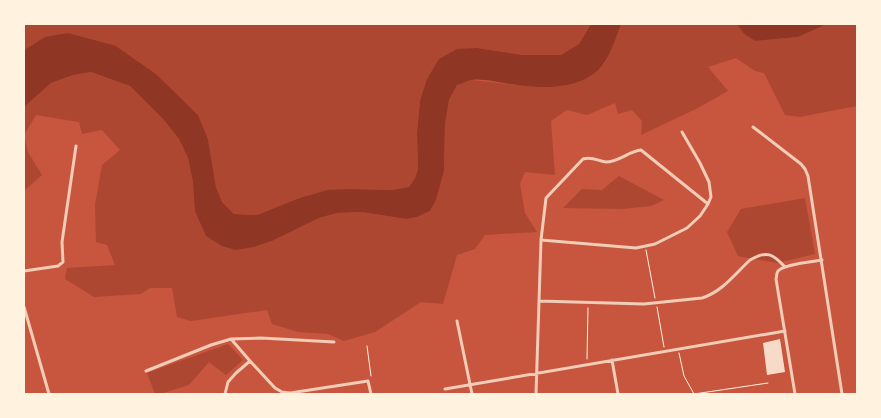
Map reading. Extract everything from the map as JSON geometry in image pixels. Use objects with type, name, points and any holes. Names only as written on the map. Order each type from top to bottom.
[{"type":"street","points":[[754,127],[801,164],[810,182],[842,394]]},
{"type":"street","points":[[541,240],[636,248],[655,244],[687,228],[700,216],[711,197],[709,182],[682,132]]},
{"type":"street","points":[[24,271],[58,266],[63,262],[62,242],[76,146]]},
{"type":"street","points":[[536,394],[541,240],[546,198],[583,159],[589,157],[606,162],[636,150],[641,150],[708,204]]},
{"type":"street","points":[[540,301],[644,304],[702,298],[717,292],[750,260],[760,255],[774,256],[785,267]]},
{"type":"street","points":[[795,394],[776,279],[778,272],[785,267],[822,260]]},
{"type":"street","points":[[24,308],[49,394]]},
{"type":"street","points":[[457,320],[472,394]]},
{"type":"street","points":[[446,389],[785,331]]},
{"type":"street","points":[[146,371],[231,339],[261,338],[334,342]]},
{"type":"street","points":[[231,339],[275,388],[282,392],[290,393],[368,381],[371,394]]},
{"type":"street","points":[[612,360],[618,394]]},
{"type":"street","points":[[225,394],[228,382],[250,362]]},
{"type":"path","points":[[587,365],[588,302]]},
{"type":"path","points":[[367,346],[371,377],[368,381]]},
{"type":"path","points":[[678,349],[684,376],[694,394],[768,383]]},
{"type":"shaded area","points":[[24,24],[591,24],[579,44],[561,55],[523,55],[477,48],[420,101],[417,132],[418,169],[409,187],[392,190],[351,189],[297,199],[257,215],[234,214],[222,202],[216,187],[208,139],[198,115],[156,74],[116,46],[24,51]]},
{"type":"shaded area","points":[[591,24],[621,24],[612,49],[604,63],[586,79],[561,86],[548,87],[523,86],[481,80],[472,80],[457,85],[449,100],[445,124],[444,171],[436,200],[430,211],[417,217],[406,219],[362,212],[337,213],[319,218],[272,241],[236,250],[222,246],[206,236],[195,211],[193,182],[188,158],[179,139],[164,120],[130,86],[91,72],[73,75],[51,83],[24,107],[24,51],[26,49],[45,37],[68,33],[116,46],[156,74],[198,115],[208,139],[216,187],[222,202],[234,214],[257,215],[297,199],[327,190],[392,190],[409,187],[418,169],[417,132],[420,101],[427,79],[439,59],[457,49],[477,48],[523,55],[561,55],[579,44]]},
{"type":"shaded area","points":[[621,24],[737,24],[744,34],[755,41],[798,37],[827,24],[857,24],[857,106],[800,117],[785,115],[764,73],[755,71],[736,58],[708,67],[728,91],[698,108],[641,135],[642,121],[632,110],[618,114],[615,103],[587,115],[567,110],[551,121],[555,175],[525,172],[520,184],[525,213],[537,232],[485,235],[475,249],[457,255],[443,304],[421,302],[375,332],[344,341],[328,334],[298,332],[272,324],[267,310],[191,321],[177,317],[172,288],[150,288],[141,294],[94,297],[65,279],[67,268],[115,265],[107,245],[96,242],[95,205],[102,165],[120,150],[102,130],[82,134],[79,122],[36,115],[24,135],[24,107],[51,83],[73,75],[91,72],[130,86],[164,120],[179,139],[188,158],[193,182],[236,250],[272,241],[319,218],[337,213],[362,212],[406,219],[417,217],[430,211],[436,200],[444,171],[445,124],[449,100],[457,85],[472,80],[516,85],[561,86],[604,64]]},
{"type":"shaded area","points":[[737,24],[827,24],[798,37],[755,41],[744,34]]},
{"type":"shaded area","points":[[24,135],[28,152],[42,175],[24,191]]},
{"type":"shaded area","points":[[619,176],[664,200],[651,206],[622,209],[563,208],[582,189],[602,190]]},
{"type":"shaded area","points":[[805,198],[815,254],[777,263],[738,256],[727,232],[741,209]]},
{"type":"shaded area","points":[[228,344],[243,360],[226,375],[209,362],[189,385],[155,394],[147,373]]},
{"type":"building","points":[[780,339],[785,372],[767,375],[763,343]]}]
